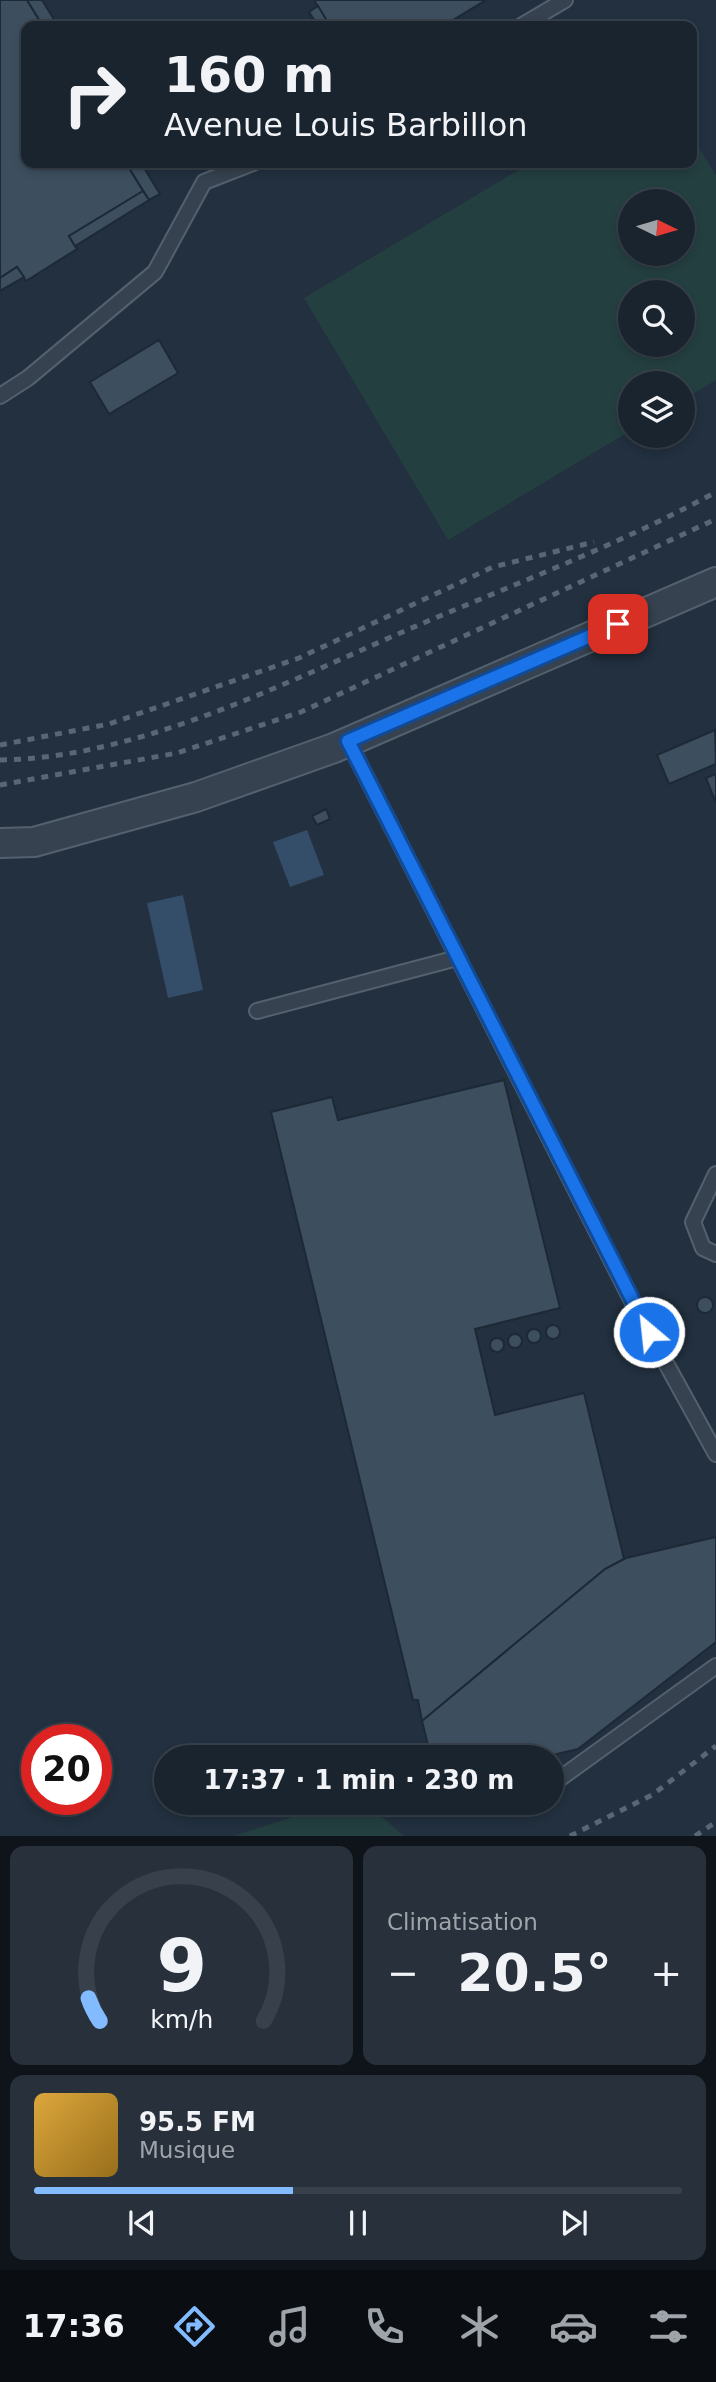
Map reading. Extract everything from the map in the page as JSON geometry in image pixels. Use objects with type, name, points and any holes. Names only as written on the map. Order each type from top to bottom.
[{"type":"street","points":[[0,843],[34,842],[196,797],[348,741],[716,582]]},
{"type":"lane","points":[[529,21],[565,0]]},
{"type":"lane","points":[[0,396],[28,378],[155,272],[204,182],[240,168]]},
{"type":"lane","points":[[348,741],[635,1307],[716,1454]]},
{"type":"lane","points":[[257,1010],[457,958]]},
{"type":"lane","points":[[716,1174],[693,1222],[703,1248],[716,1254]]},
{"type":"lane","points":[[564,1776],[716,1666]]},
{"type":"green space","points":[[697,144],[716,176],[716,380],[695,393],[695,371],[618,371],[618,438],[448,540],[304,298],[522,168],[697,168]]},
{"type":"green space","points":[[299,1815],[378,1815],[404,1836],[234,1836]]},
{"type":"water","points":[[307,830],[324,875],[290,887],[273,842]]},
{"type":"water","points":[[183,895],[203,990],[168,998],[147,903]]},
{"type":"building","points":[[0,0],[27,0],[40,21],[21,21],[21,168],[129,168],[143,191],[69,236],[77,249],[26,281],[17,267],[0,278]]},
{"type":"building","points":[[27,0],[42,0],[55,21],[40,21]]},
{"type":"building","points":[[314,0],[486,0],[451,21],[327,21]]},
{"type":"building","points":[[318,6],[327,21],[315,21],[309,12]]},
{"type":"building","points":[[129,168],[144,168],[160,194],[149,200]]},
{"type":"building","points":[[143,191],[149,200],[75,246],[69,236]]},
{"type":"building","points":[[17,267],[24,277],[0,291],[0,278]]},
{"type":"building","points":[[159,340],[178,373],[109,414],[90,382]]},
{"type":"building","points":[[715,730],[716,764],[669,784],[657,755]]},
{"type":"building","points":[[716,774],[716,803],[706,778]]},
{"type":"building","points":[[326,809],[330,819],[317,825],[312,816]]},
{"type":"building","points":[[504,1080],[560,1308],[475,1329],[495,1415],[584,1393],[624,1559],[605,1569],[422,1721],[418,1700],[413,1700],[271,1112],[332,1097],[338,1120]]},
{"type":"building","points":[[702,1297],[708,1297],[713,1305],[711,1311],[702,1313],[697,1308],[697,1302]]},
{"type":"building","points":[[553,1325],[558,1327],[558,1337],[553,1339],[548,1337],[546,1332],[548,1327]]},
{"type":"building","points":[[531,1329],[537,1329],[541,1336],[537,1343],[531,1343],[527,1339],[527,1333]]},
{"type":"building","points":[[512,1334],[518,1334],[522,1341],[518,1348],[512,1348],[508,1344],[508,1338]]},
{"type":"building","points":[[494,1338],[500,1338],[504,1345],[500,1352],[494,1352],[490,1348],[490,1342]]},
{"type":"building","points":[[716,1537],[716,1642],[578,1749],[564,1752],[564,1745],[428,1745],[422,1721],[605,1569],[626,1558]]},
{"type":"railway","points":[[0,760],[54,756],[108,746],[215,712],[607,545],[716,492]]},
{"type":"railway","points":[[0,785],[177,753],[301,712],[716,519]]},
{"type":"railway","points":[[0,745],[109,724],[299,658],[493,567],[594,542]]},
{"type":"railway","points":[[570,1836],[652,1795],[716,1746]]},
{"type":"railway","points":[[695,1836],[716,1822]]},
{"type":"route","points":[[618,624],[348,741],[649,1332]]}]
